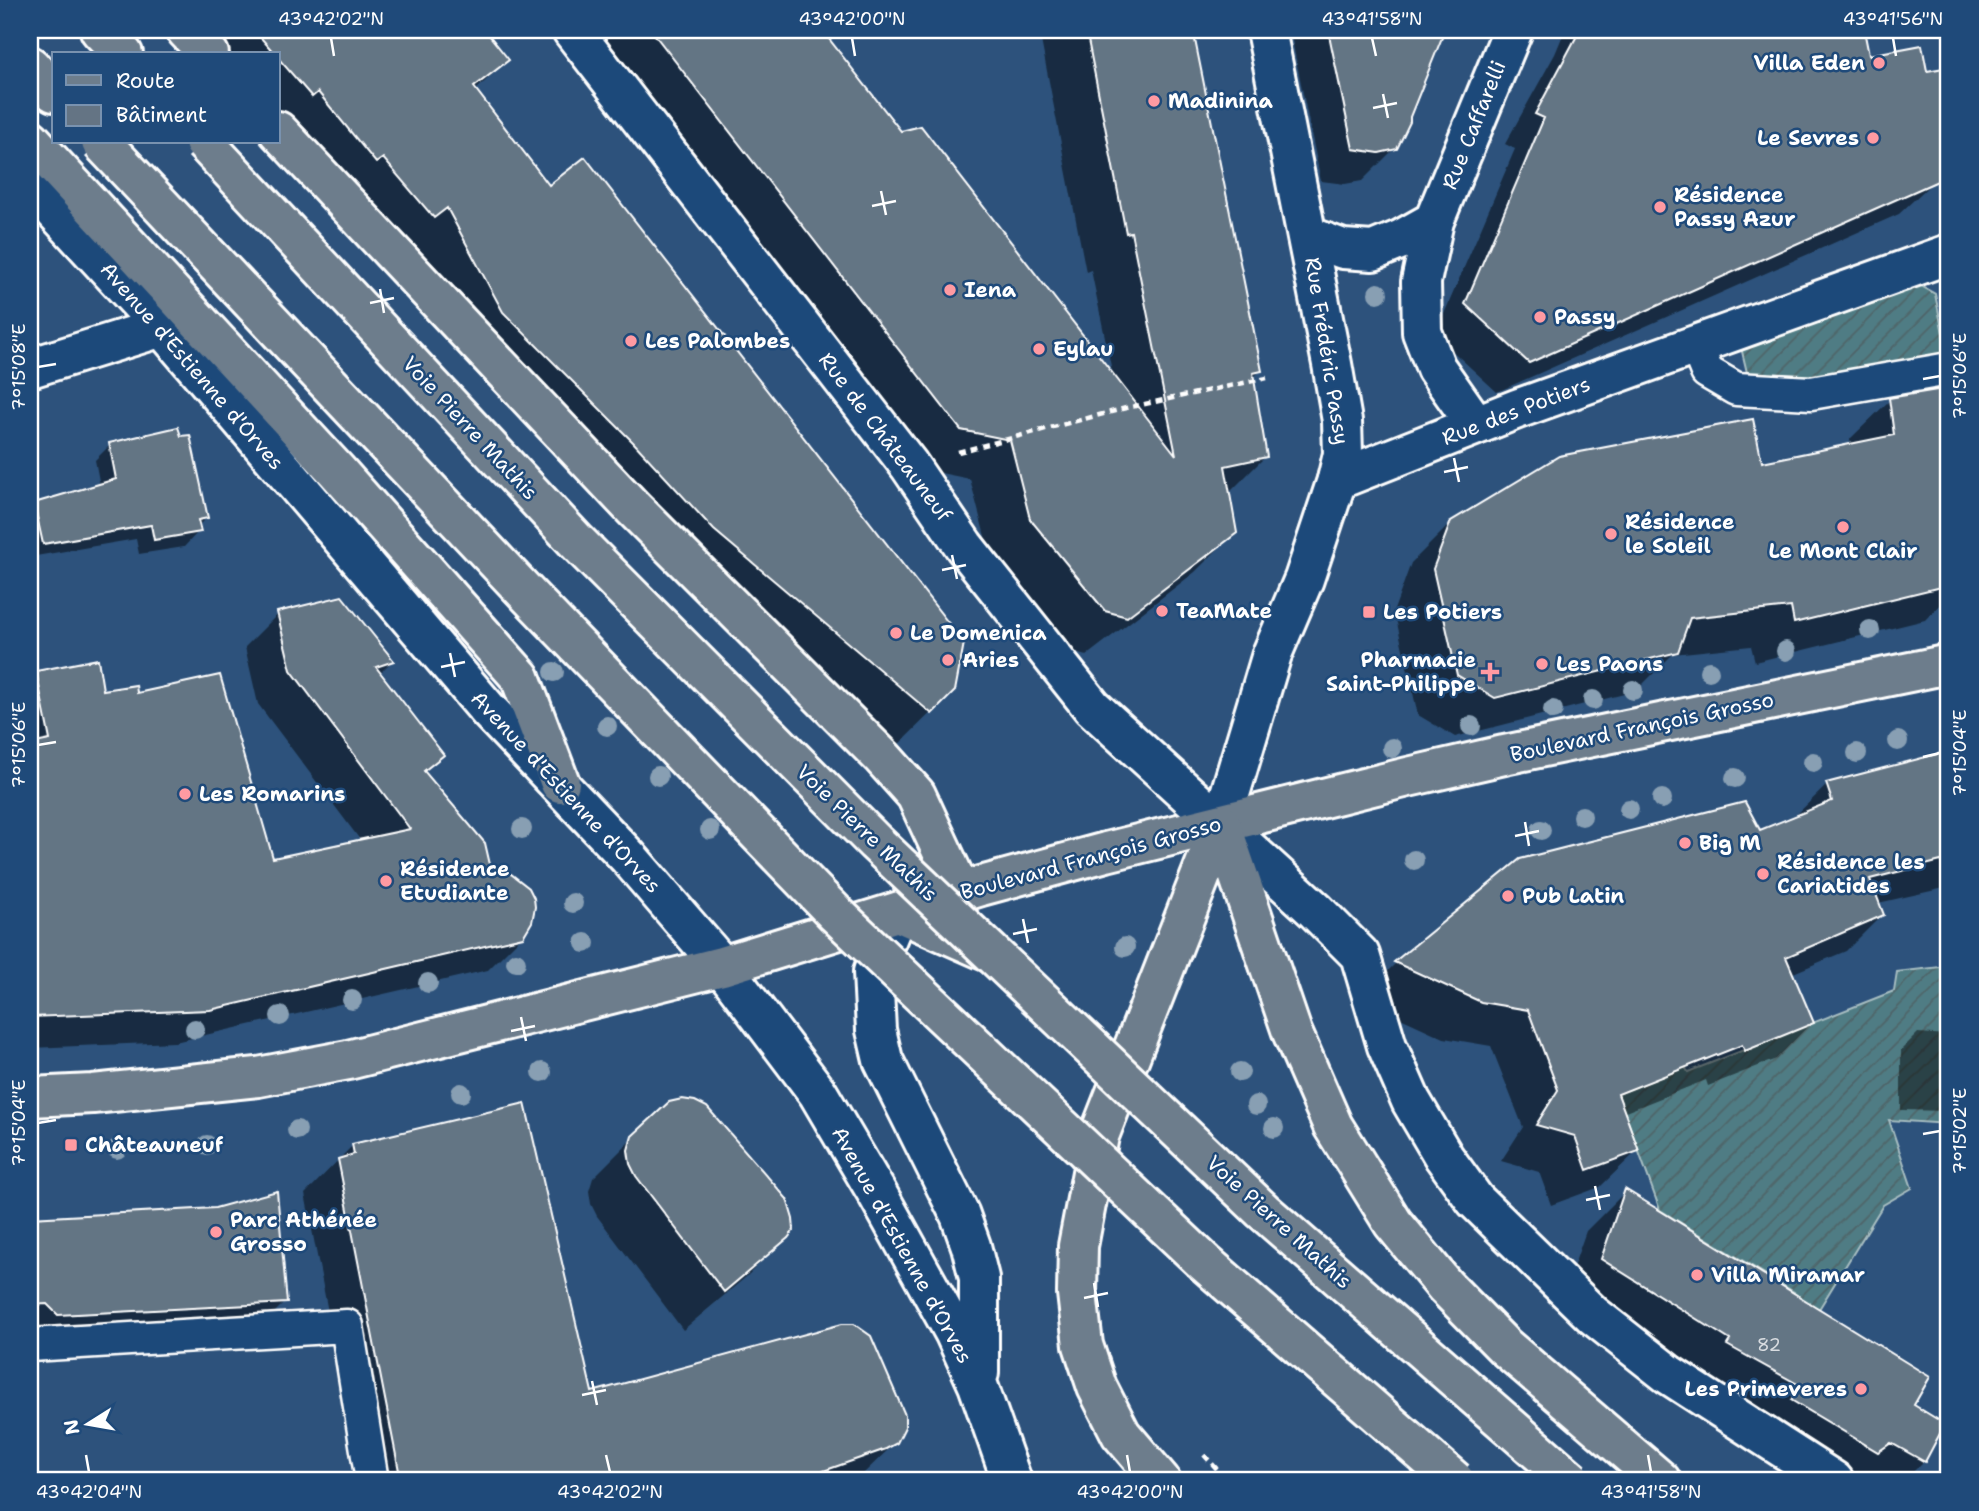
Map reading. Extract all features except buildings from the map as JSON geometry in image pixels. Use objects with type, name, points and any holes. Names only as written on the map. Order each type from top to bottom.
[{"type":"main road","points":[[100,30],[120,52]]},
{"type":"main road","points":[[186,30],[207,52]]},
{"type":"main road","points":[[30,66],[52,90]]},
{"type":"main road","points":[[280,133],[633,508],[882,757],[916,795],[961,892]]},
{"type":"main road","points":[[30,139],[337,471],[520,677],[560,783]]},
{"type":"main road","points":[[103,144],[529,596],[836,914],[1205,1263],[1455,1481]]},
{"type":"main road","name":"Voie Pierre Mathis","points":[[206,144],[576,541],[875,842],[1263,1211],[1572,1481]]},
{"type":"main road","name":"Boulevard François Grosso","points":[[30,1097],[182,1086],[258,1077],[348,1060],[722,966],[961,892],[1221,824],[1504,755],[1949,664]]},
{"type":"main road","points":[[1161,1481],[1121,1434],[1097,1387],[1083,1345],[1077,1293],[1078,1246],[1099,1136],[1221,824]]},
{"type":"main road","points":[[1221,824],[1284,1010],[1333,1126],[1393,1223],[1445,1286],[1504,1346],[1661,1481]]},
{"type":"main road","points":[[898,912],[1040,975],[1073,1008],[1093,1058],[1099,1136]]},
{"type":"street","name":"Rue de Châteauneuf","points":[[572,30],[909,465],[964,546],[1092,708],[1317,911],[1360,955],[1387,1046],[1411,1101],[1444,1157],[1475,1200],[1556,1280],[1614,1332],[1668,1374],[1834,1481]]},
{"type":"street","name":"Rue Frédéric Passy","points":[[1221,824],[1272,654],[1304,579],[1343,454],[1342,421],[1266,30]]},
{"type":"street","name":"Rue Caffarelli","points":[[1476,425],[1436,368],[1422,332],[1421,282],[1434,221],[1513,30]]},
{"type":"street","name":"Avenue d'Estienne d'Orves","points":[[30,184],[162,327],[489,711],[629,858],[722,966],[818,1093],[877,1193],[948,1321],[978,1385],[1012,1481]]},
{"type":"street","points":[[1308,236],[1343,249],[1373,251],[1434,221]]},
{"type":"street","name":"Rue des Potiers","points":[[1337,480],[1476,425],[1949,254]]},
{"type":"street","points":[[30,368],[162,327]]},
{"type":"street","name":"Avenue d'Estienne d'Orves","points":[[898,912],[873,972],[876,1030],[883,1060],[960,1215],[971,1247],[979,1278],[978,1385]]},
{"type":"lane","points":[[1696,345],[1707,372],[1736,388],[1811,393],[1949,369]]},
{"type":"lane","points":[[30,1345],[347,1326],[372,1481]]},
{"type":"path","points":[[909,465],[1126,408],[1267,378]]},
{"type":"path","points":[[1196,1447],[1228,1481]]},
{"type":"green space","points":[[1907,278],[1935,294],[1947,353],[1814,379],[1749,381],[1740,343]]},
{"type":"green space","points":[[1949,966],[1949,1124],[1889,1120],[1912,1188],[1883,1205],[1800,1340],[1774,1326],[1794,1292],[1660,1210],[1618,1094],[1685,1067],[1688,1072],[1894,991],[1897,972]]},
{"type":"place","name":"Villa Eden","points":[[1879,63]]},
{"type":"place","name":"Madinina","points":[[1154,101]]},
{"type":"place","name":"Le Sevres","points":[[1873,138]]},
{"type":"place","name":"Résidence Passy Azur","points":[[1660,207]]},
{"type":"place","name":"Iena","points":[[950,290]]},
{"type":"place","name":"Passy","points":[[1540,317]]},
{"type":"place","name":"Les Palombes","points":[[631,341]]},
{"type":"place","name":"Eylau","points":[[1039,349]]},
{"type":"place","name":"Le Mont Clair","points":[[1843,527]]},
{"type":"place","name":"Résidence le Soleil","points":[[1611,534]]},
{"type":"place","name":"TeaMate","points":[[1162,611]]},
{"type":"place","name":"Les Potiers","points":[[1369,612]]},
{"type":"place","name":"Le Domenica","points":[[896,633]]},
{"type":"place","name":"Aries","points":[[948,660]]},
{"type":"place","name":"Les Paons","points":[[1542,664]]},
{"type":"place","name":"Pharmacie Saint-Philippe","points":[[1490,672]]},
{"type":"place","name":"Les Romarins","points":[[185,794]]},
{"type":"place","name":"Big M","points":[[1685,843]]},
{"type":"place","name":"Résidence les Cariatides","points":[[1763,874]]},
{"type":"place","name":"Résidence Etudiante","points":[[386,881]]},
{"type":"place","name":"Pub Latin","points":[[1508,896]]},
{"type":"place","name":"Châteauneuf","points":[[71,1145]]},
{"type":"place","name":"Parc Athénée Grosso","points":[[216,1232]]},
{"type":"place","name":"Villa Miramar","points":[[1697,1275]]},
{"type":"place","name":"Les Primeveres","points":[[1861,1389]]}]
